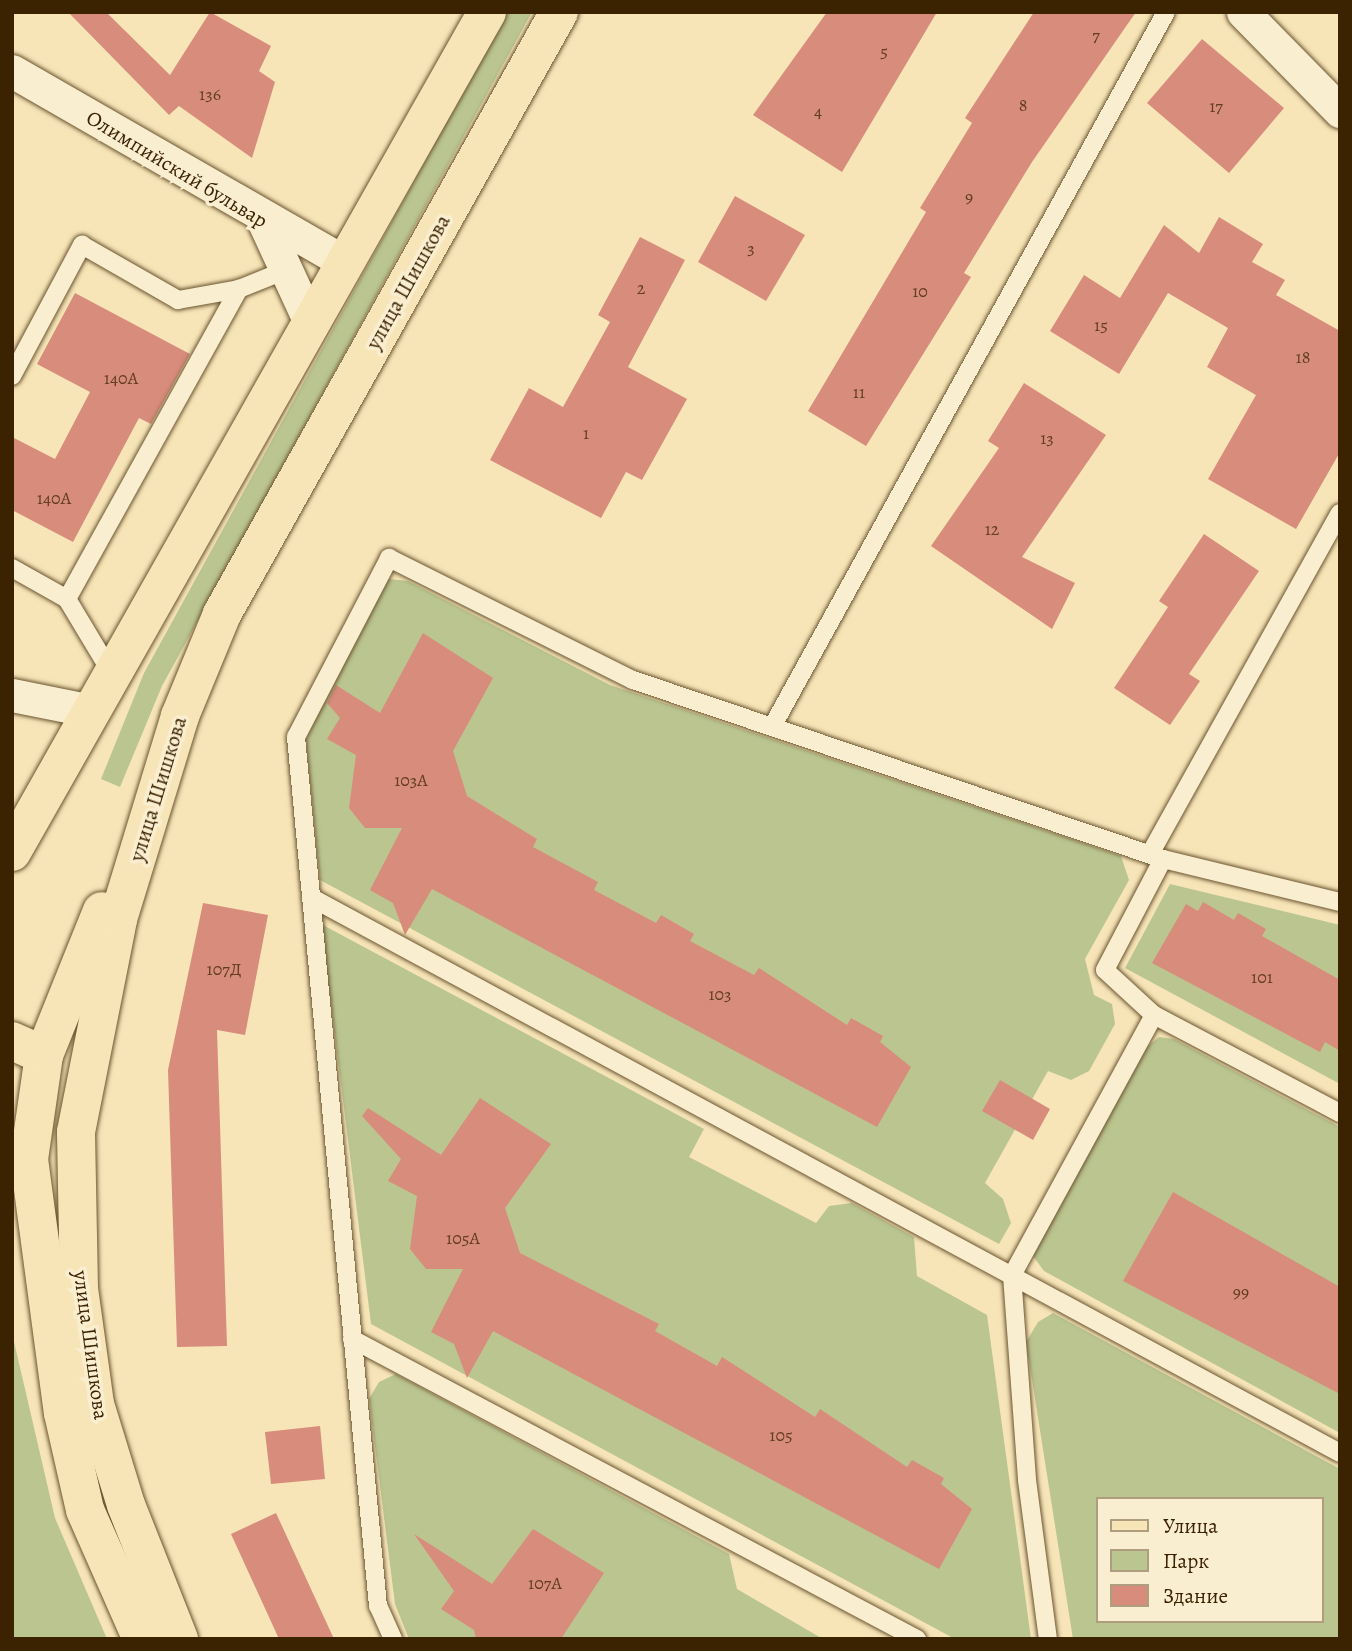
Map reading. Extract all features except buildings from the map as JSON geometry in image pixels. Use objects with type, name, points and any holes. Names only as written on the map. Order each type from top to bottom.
[{"type":"main road","points":[[12,852],[487,12]]},
{"type":"main road","name":"улица Шишкова","points":[[142,1639],[85,1510],[63,1413],[29,1159],[28,1048],[180,716],[222,614],[559,12]]},
{"type":"main road","name":"улица Шишкова","points":[[179,1639],[125,1505],[94,1404],[79,1289],[76,1132],[118,919],[180,716]]},
{"type":"street","points":[[1243,12],[1340,111]]},
{"type":"street","name":"Олимпийский бульвар","points":[[12,71],[263,220],[344,262]]},
{"type":"street","points":[[263,220],[310,322]]},
{"type":"street","points":[[12,695],[92,711]]},
{"type":"lane","points":[[772,727],[1166,12]]},
{"type":"lane","points":[[12,376],[82,245],[178,300],[246,286],[286,270]]},
{"type":"lane","points":[[66,599],[246,286]]},
{"type":"lane","points":[[1340,513],[1156,857],[1105,970],[1154,1015],[1340,1113]]},
{"type":"lane","points":[[393,1639],[378,1606],[296,737],[389,558],[633,680],[1156,857],[1340,902]]},
{"type":"lane","points":[[12,568],[66,599],[112,674]]},
{"type":"lane","points":[[312,898],[1340,1453]]},
{"type":"lane","points":[[1048,1639],[1027,1479],[1012,1275],[1154,1015]]},
{"type":"lane","points":[[352,1339],[917,1639]]},
{"type":"green space","points":[[507,12],[532,12],[162,686],[120,787],[101,779],[144,673]]},
{"type":"green space","points":[[389,579],[408,581],[610,685],[1121,856],[1129,880],[1085,959],[1094,995],[1112,1004],[1115,1024],[1089,1071],[1071,1080],[1048,1071],[985,1183],[1003,1199],[1011,1223],[999,1244],[320,880],[306,740],[373,592]]},
{"type":"green space","points":[[1170,884],[1340,925],[1340,1084],[1125,968]]},
{"type":"green space","points":[[321,924],[704,1129],[689,1157],[816,1223],[829,1206],[852,1203],[914,1237],[917,1276],[987,1315],[1031,1639],[955,1639],[371,1324]]},
{"type":"green space","points":[[1159,1037],[1174,1039],[1340,1127],[1340,1433],[1044,1271],[1033,1256],[1147,1047]]},
{"type":"green space","points":[[1053,1313],[1340,1469],[1340,1639],[1073,1639],[1026,1342],[1038,1322]]},
{"type":"green space","points":[[12,1333],[55,1518],[107,1639],[12,1639]]},
{"type":"green space","points":[[396,1374],[729,1554],[737,1589],[823,1639],[409,1639],[395,1604],[369,1399],[379,1382]]}]
